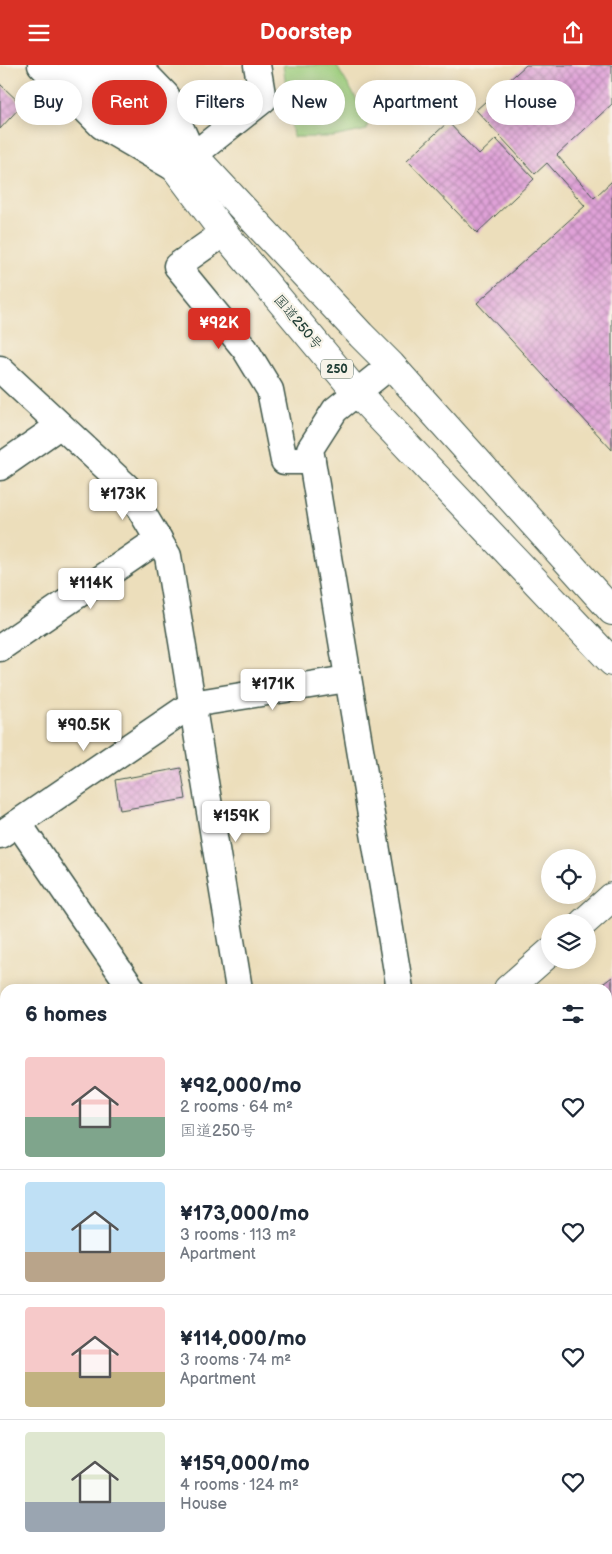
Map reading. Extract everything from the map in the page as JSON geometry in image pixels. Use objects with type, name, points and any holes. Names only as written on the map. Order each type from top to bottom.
[{"type":"main road","name":"国道250号","points":[[73,65],[185,162],[391,365],[612,611]]},
{"type":"main road","name":"国道250号","points":[[106,65],[185,162],[224,233],[358,393],[612,662]]},
{"type":"main road","points":[[593,914],[612,897]]},
{"type":"main road","points":[[514,984],[541,960]]},
{"type":"street","points":[[41,65],[102,126],[185,162]]},
{"type":"street","points":[[137,65],[166,95],[185,162]]},
{"type":"street","points":[[185,162],[262,100],[257,65]]},
{"type":"street","points":[[224,233],[177,266],[245,349],[270,390],[284,461],[312,461]]},
{"type":"street","points":[[391,365],[335,410],[310,449],[399,984]]},
{"type":"street","points":[[0,369],[59,426],[127,487],[168,556],[238,984]]},
{"type":"street","points":[[0,467],[59,426]]},
{"type":"street","points":[[0,648],[159,539]]},
{"type":"street","points":[[128,984],[9,829],[192,704],[347,679]]},
{"type":"green space","points":[[283,65],[336,65],[355,96],[355,125],[367,125],[367,130],[333,137],[293,137],[291,125],[345,125],[345,80],[285,80]]},
{"type":"building","points":[[526,65],[612,65],[612,104],[557,155],[594,198],[612,181],[612,450],[477,303],[585,206],[547,163],[535,174],[490,125],[575,125],[575,80],[509,80]]},
{"type":"building","points":[[0,84],[15,98],[15,113],[0,129]]},
{"type":"building","points":[[486,101],[486,121],[476,110]]},
{"type":"building","points":[[445,125],[451,125],[479,155],[496,139],[534,179],[477,233],[407,160]]},
{"type":"building","points":[[181,768],[186,799],[120,810],[115,780]]},
{"type":"building","points":[[612,977],[612,984],[603,984]]}]
